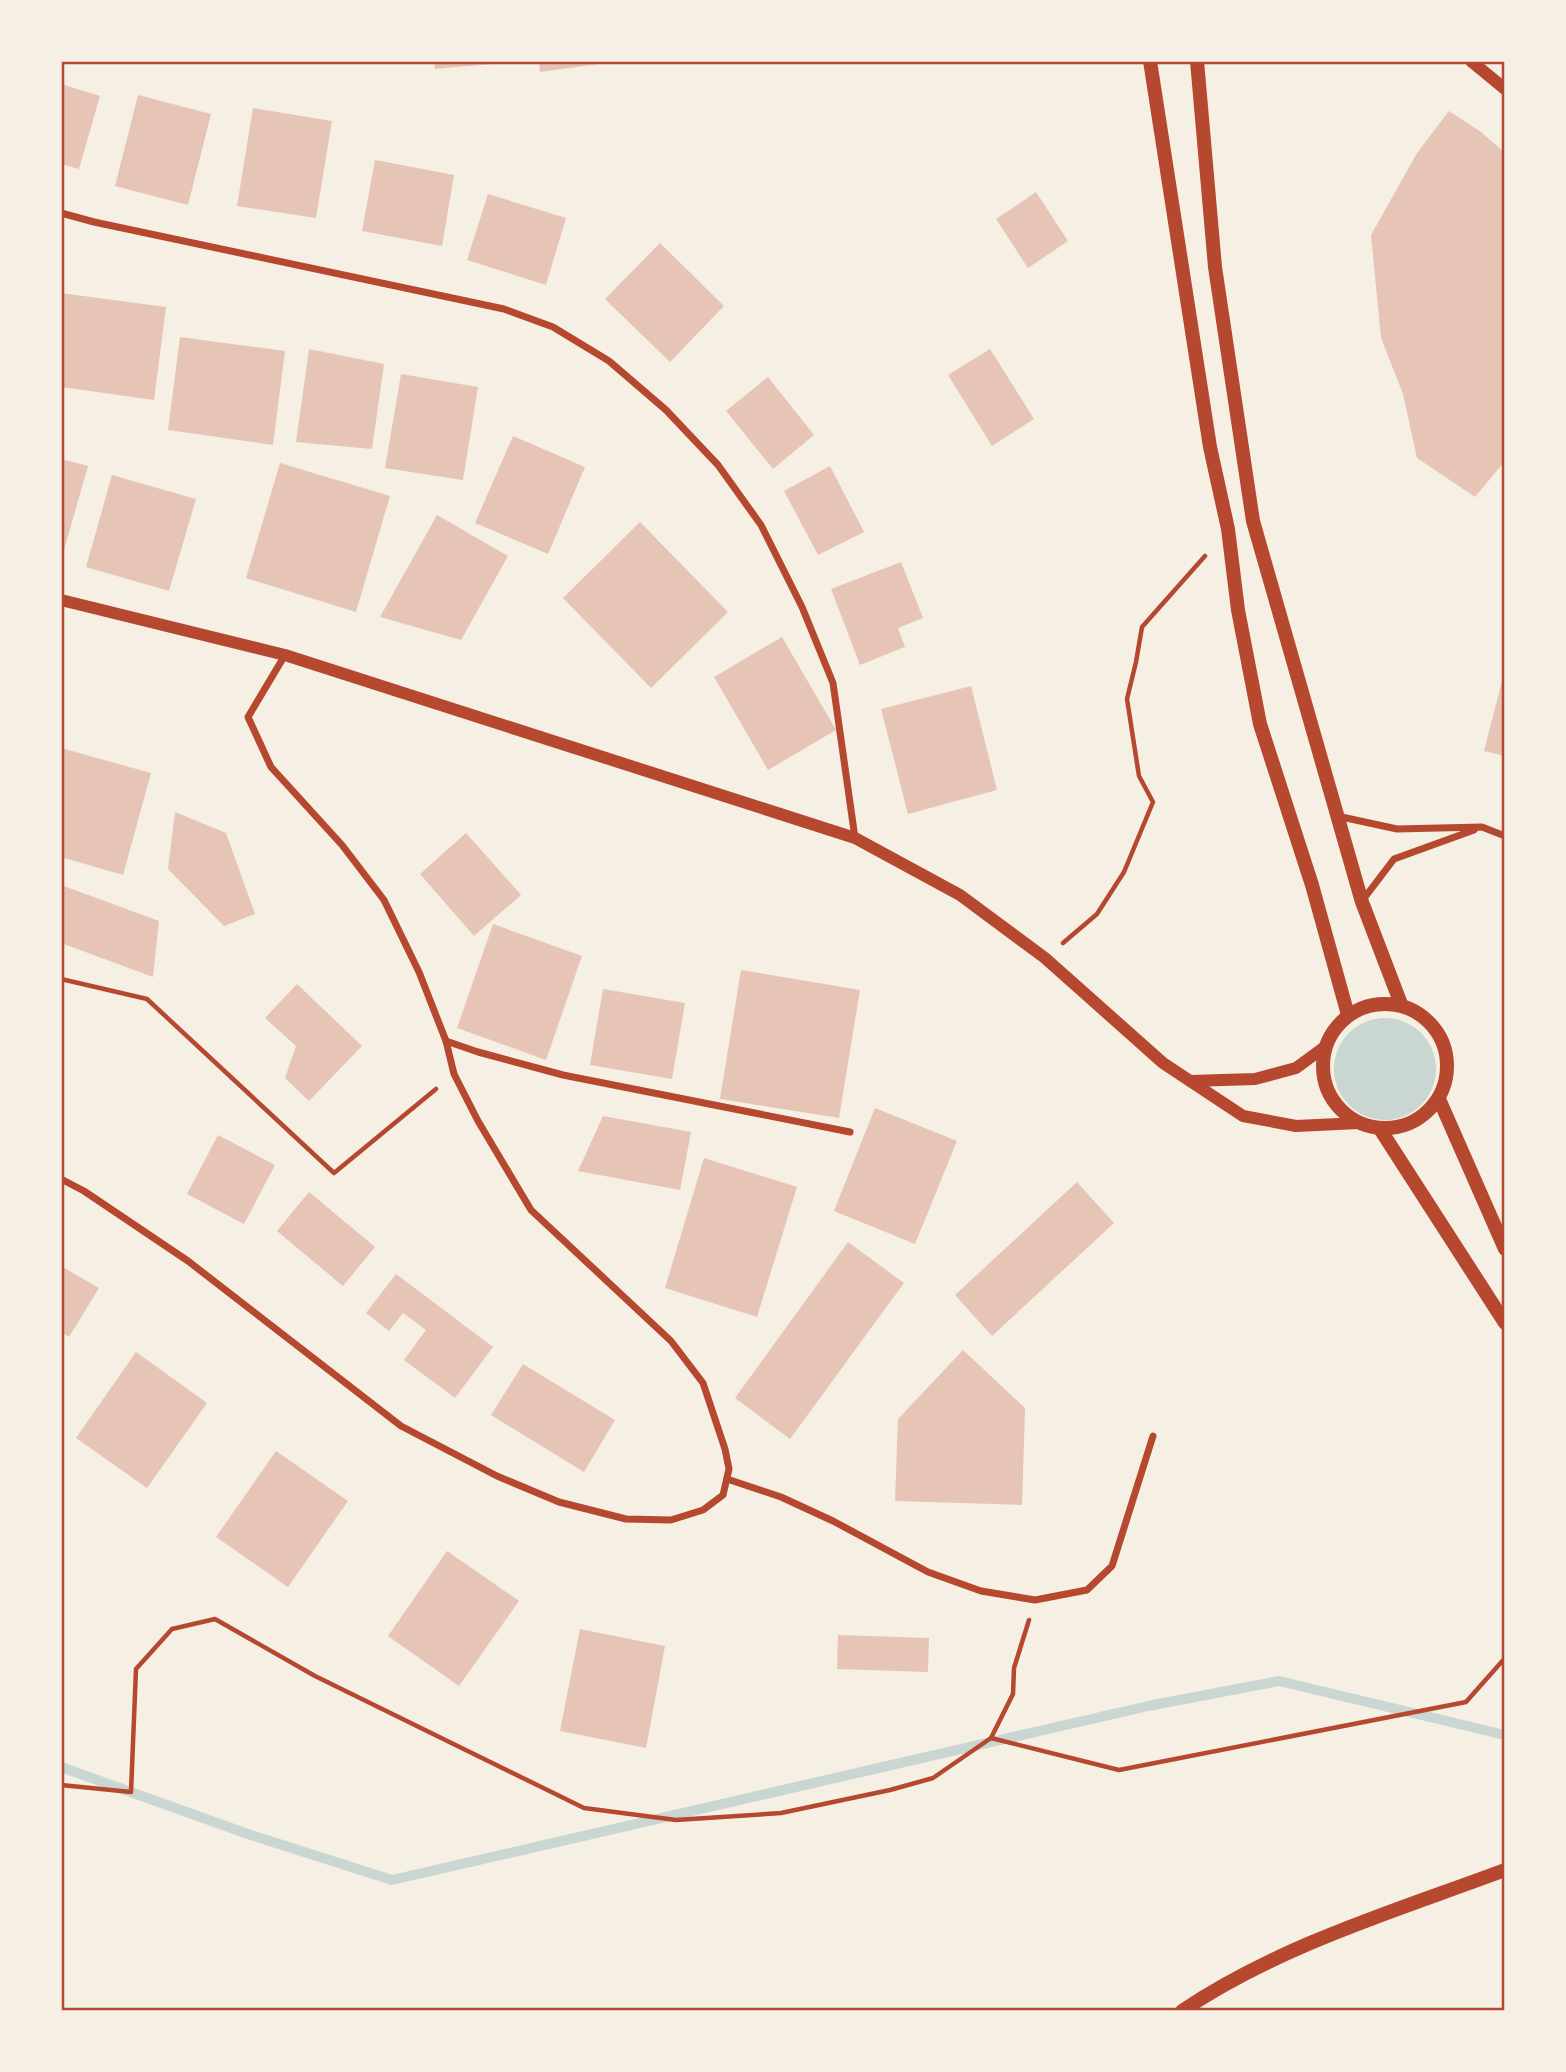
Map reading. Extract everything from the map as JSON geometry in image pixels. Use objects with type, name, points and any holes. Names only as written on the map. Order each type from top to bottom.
[{"type":"main road","points":[[1150,61],[1210,447],[1228,529],[1238,610],[1261,724],[1308,872],[1348,1015]]},
{"type":"main road","points":[[1197,61],[1214,267],[1253,521],[1362,902],[1401,1004]]},
{"type":"main road","points":[[1373,1004],[1401,1004],[1419,1012],[1433,1025],[1443,1042],[1448,1061],[1446,1081],[1439,1099],[1427,1112],[1413,1122],[1397,1128],[1380,1129],[1359,1123],[1344,1113],[1332,1099],[1324,1082],[1322,1064],[1326,1046],[1338,1024],[1348,1015],[1373,1004]]},
{"type":"main road","points":[[1439,1099],[1505,1249]]},
{"type":"main road","points":[[1380,1129],[1505,1323]]},
{"type":"main road","points":[[1182,2011],[1216,1988],[1284,1954],[1505,1870]]},
{"type":"street","points":[[1471,61],[1505,89]]},
{"type":"street","points":[[61,213],[504,309],[553,327],[609,361],[666,410],[710,456],[761,526],[802,607],[833,682],[855,838]]},
{"type":"street","points":[[61,600],[285,655],[855,838],[960,895],[1045,958],[1163,1063],[1243,1116],[1296,1126],[1359,1123]]},
{"type":"street","points":[[61,1179],[84,1191],[188,1261],[401,1426],[497,1476],[559,1502],[626,1520],[671,1520],[703,1510],[723,1495],[729,1469],[726,1449],[702,1383],[671,1341],[531,1210],[478,1121],[454,1074],[446,1041],[419,972],[384,900],[342,845],[271,767],[248,717],[285,655]]},
{"type":"street","points":[[1337,816],[1397,829],[1482,827],[1505,836]]},
{"type":"street","points":[[1362,902],[1394,859],[1482,827]]},
{"type":"street","points":[[446,1041],[563,1075],[850,1132]]},
{"type":"street","points":[[1189,1081],[1255,1079],[1296,1068],[1326,1046]]},
{"type":"street","points":[[727,1479],[781,1497],[833,1521],[928,1572],[981,1591],[1035,1600],[1087,1590],[1112,1566],[1153,1436]]},
{"type":"path","points":[[1045,958],[1097,914],[1124,872],[1153,802],[1139,776],[1127,699],[1142,627],[1228,529]]},
{"type":"path","points":[[61,979],[147,999],[334,1172],[454,1074]]},
{"type":"path","points":[[61,1785],[131,1792],[136,1669],[172,1629],[215,1619],[315,1675],[584,1808],[676,1820],[781,1813],[933,1778],[991,1738],[1013,1694],[1014,1668],[1035,1600]]},
{"type":"path","points":[[991,1738],[1119,1770],[1466,1702],[1505,1658]]},
{"type":"shaded area","points":[[1385,1018],[1405,1022],[1421,1033],[1432,1049],[1436,1069],[1432,1089],[1421,1105],[1405,1116],[1385,1120],[1365,1116],[1349,1105],[1338,1089],[1334,1069],[1338,1049],[1349,1033],[1365,1022]]},
{"type":"building","points":[[434,61],[491,61],[491,64],[435,69]]},
{"type":"building","points":[[539,61],[598,61],[598,64],[540,72]]},
{"type":"building","points":[[61,84],[100,96],[79,169],[61,164]]},
{"type":"building","points":[[138,95],[211,114],[188,205],[115,186]]},
{"type":"building","points":[[253,108],[332,121],[316,218],[237,206]]},
{"type":"building","points":[[1449,111],[1481,132],[1505,153],[1505,461],[1475,497],[1417,458],[1403,394],[1381,338],[1371,235],[1417,153]]},
{"type":"building","points":[[375,160],[454,175],[442,246],[362,231]]},
{"type":"building","points":[[1036,192],[1068,241],[1028,268],[996,219]]},
{"type":"building","points":[[488,194],[566,218],[546,285],[467,260]]},
{"type":"building","points":[[660,243],[724,306],[670,362],[605,299]]},
{"type":"building","points":[[61,293],[166,307],[154,400],[61,387]]},
{"type":"building","points":[[180,337],[285,351],[273,445],[168,430]]},
{"type":"building","points":[[309,349],[384,364],[372,449],[296,442]]},
{"type":"building","points":[[990,349],[1034,419],[992,446],[948,375]]},
{"type":"building","points":[[401,374],[478,387],[463,480],[385,468]]},
{"type":"building","points":[[768,377],[814,435],[773,469],[726,411]]},
{"type":"building","points":[[513,436],[585,467],[548,554],[475,523]]},
{"type":"building","points":[[61,459],[88,466],[62,557],[61,557]]},
{"type":"building","points":[[280,463],[390,496],[356,612],[246,578]]},
{"type":"building","points":[[830,466],[864,532],[818,555],[784,491]]},
{"type":"building","points":[[112,475],[196,499],[169,591],[86,567]]},
{"type":"building","points":[[437,515],[508,556],[461,640],[380,617]]},
{"type":"building","points":[[640,522],[728,612],[651,688],[563,598]]},
{"type":"building","points":[[901,562],[923,618],[898,628],[905,647],[860,665],[831,589]]},
{"type":"building","points":[[782,637],[836,730],[768,770],[714,677]]},
{"type":"building","points":[[1502,681],[1505,681],[1505,756],[1484,751]]},
{"type":"building","points":[[971,686],[997,790],[908,814],[881,709]]},
{"type":"building","points":[[61,748],[151,773],[123,875],[61,857]]},
{"type":"building","points":[[175,812],[226,833],[255,914],[224,926],[168,869]]},
{"type":"building","points":[[466,833],[521,895],[474,936],[420,874]]},
{"type":"building","points":[[61,885],[159,921],[153,977],[61,943]]},
{"type":"building","points":[[493,924],[582,956],[546,1060],[457,1028]]},
{"type":"building","points":[[741,970],[860,990],[839,1118],[720,1099]]},
{"type":"building","points":[[297,984],[362,1046],[309,1101],[285,1078],[296,1046],[265,1018]]},
{"type":"building","points":[[603,989],[685,1003],[672,1079],[590,1065]]},
{"type":"building","points":[[875,1108],[957,1141],[915,1244],[834,1211]]},
{"type":"building","points":[[603,1116],[691,1132],[680,1190],[578,1171]]},
{"type":"building","points":[[218,1135],[275,1165],[244,1224],[187,1194]]},
{"type":"building","points":[[704,1158],[797,1187],[757,1317],[665,1288]]},
{"type":"building","points":[[1077,1182],[1114,1223],[992,1336],[955,1295]]},
{"type":"building","points":[[309,1192],[375,1247],[343,1286],[277,1231]]},
{"type":"building","points":[[848,1242],[904,1283],[790,1439],[735,1398]]},
{"type":"building","points":[[61,1266],[99,1288],[69,1337],[61,1332]]},
{"type":"building","points":[[396,1274],[493,1347],[455,1398],[404,1360],[426,1330],[403,1313],[389,1331],[366,1313]]},
{"type":"building","points":[[963,1350],[1025,1408],[1022,1505],[895,1501],[898,1419]]},
{"type":"building","points":[[136,1352],[207,1403],[147,1488],[76,1438]]},
{"type":"building","points":[[523,1364],[615,1420],[584,1472],[491,1415]]},
{"type":"building","points":[[276,1451],[348,1501],[288,1587],[216,1537]]},
{"type":"building","points":[[447,1551],[519,1601],[459,1686],[388,1636]]},
{"type":"building","points":[[580,1629],[665,1646],[646,1748],[560,1731]]},
{"type":"building","points":[[838,1635],[929,1638],[928,1672],[837,1669]]},
{"type":"waterway","points":[[61,1767],[245,1833],[392,1880],[1148,1706],[1279,1681],[1505,1735]]}]
